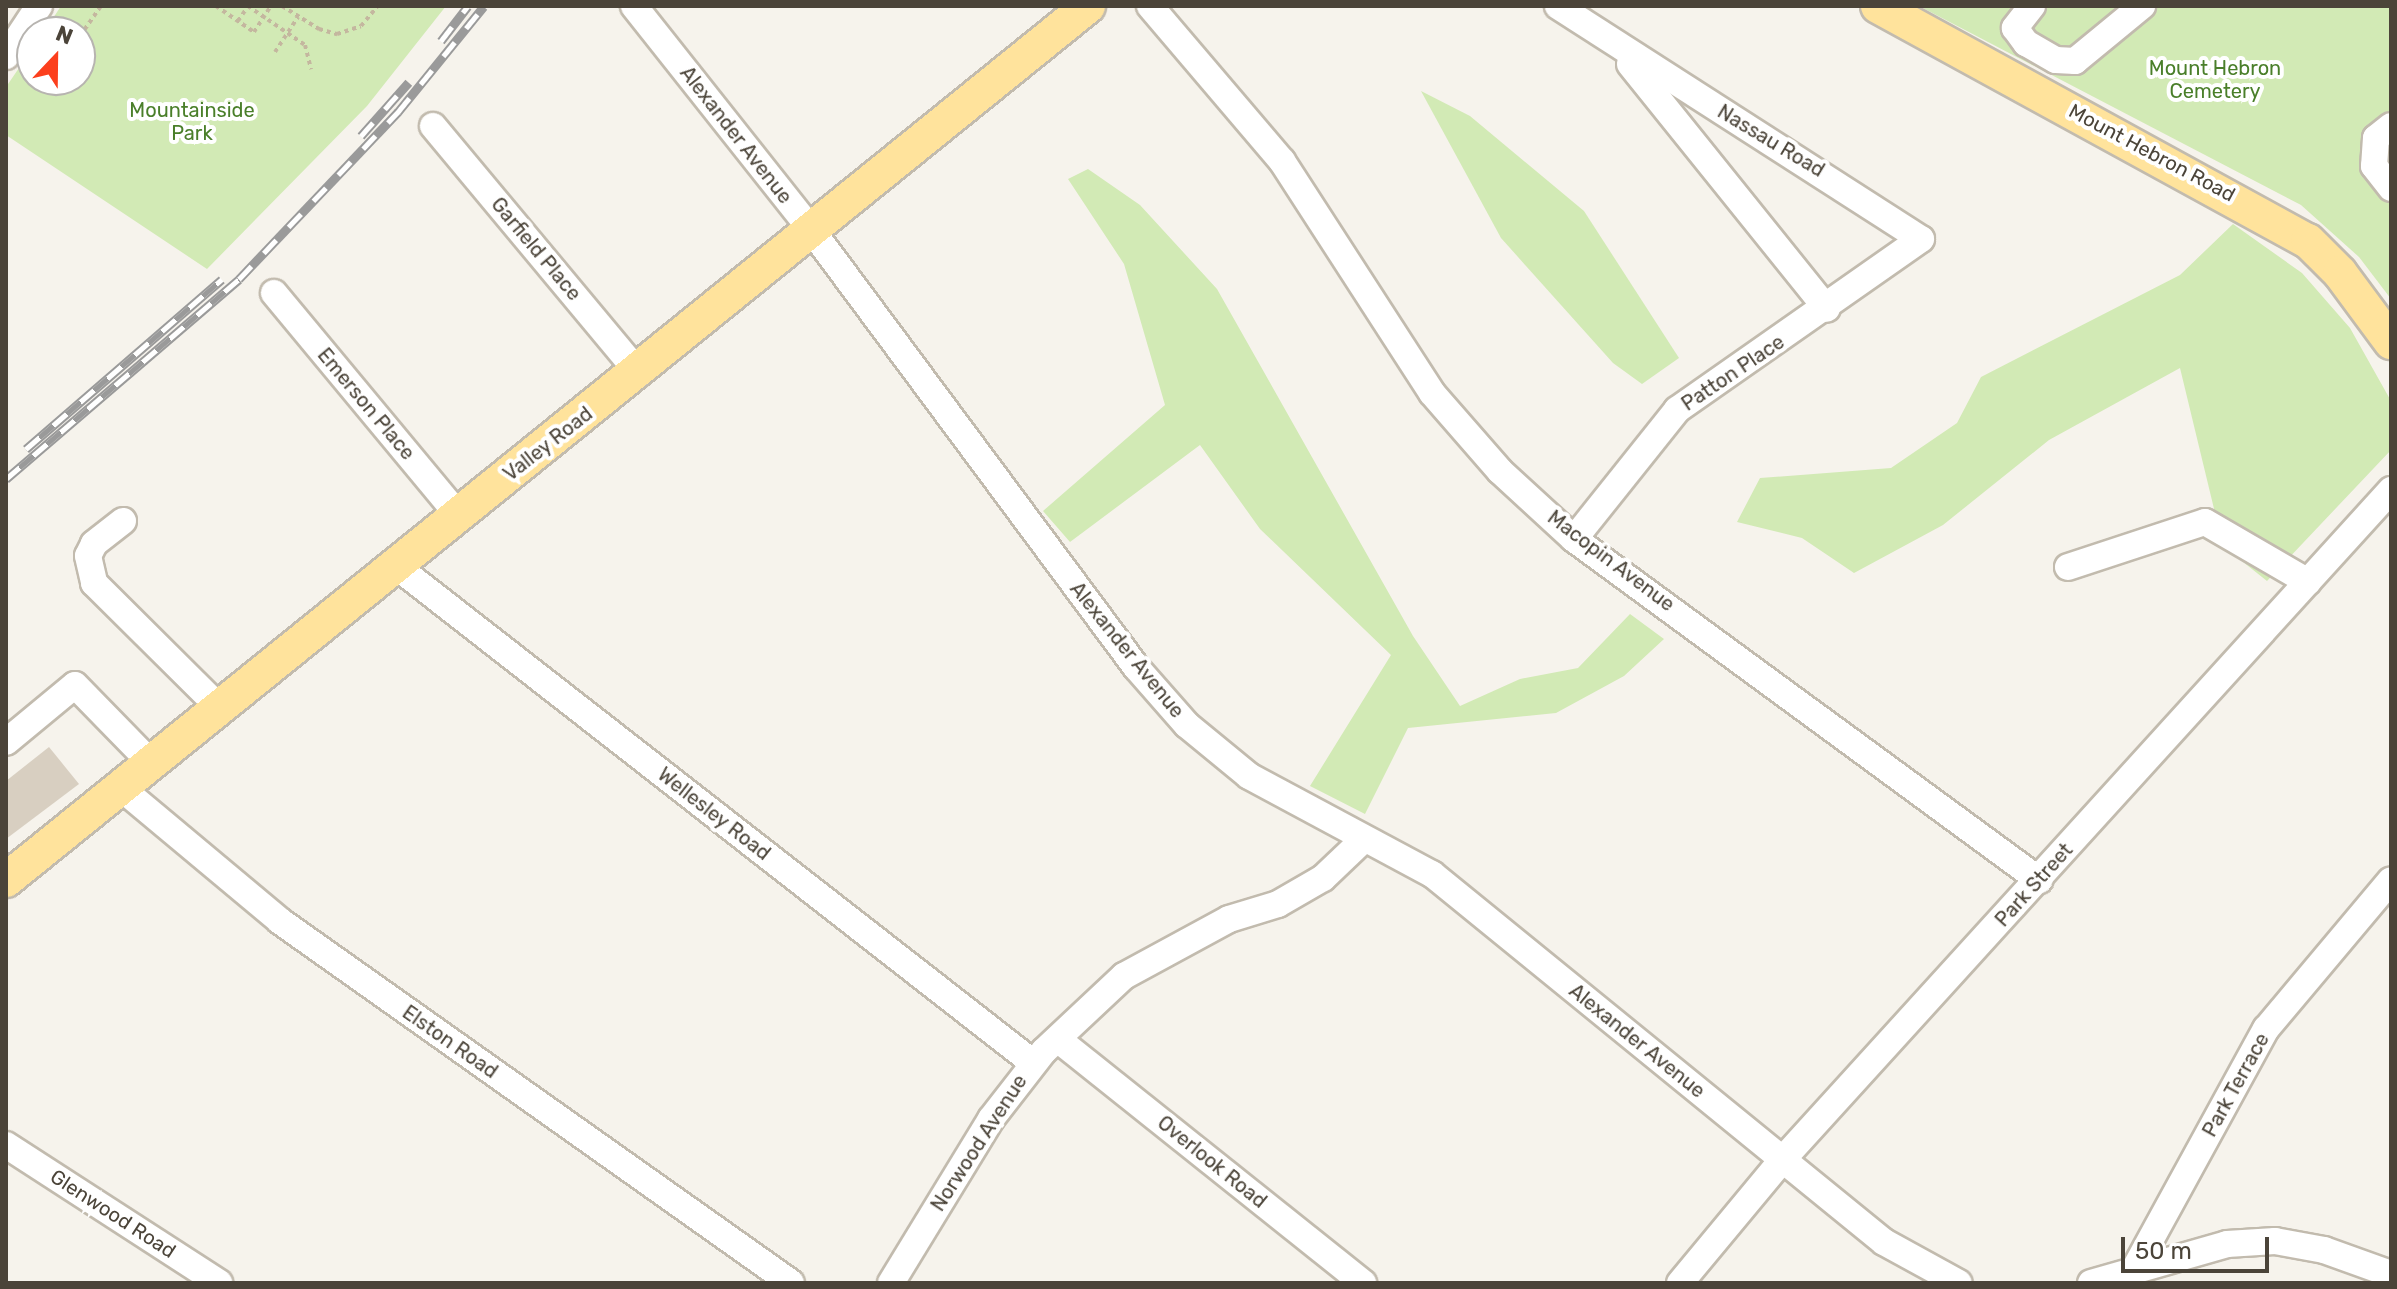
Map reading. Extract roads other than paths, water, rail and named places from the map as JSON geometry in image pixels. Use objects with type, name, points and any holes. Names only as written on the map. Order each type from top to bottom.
[{"type":"main road","name":"Valley Road","points":[[6,880],[639,373],[810,228],[1088,6]]},
{"type":"main road","name":"Mount Hebron Road","points":[[1878,6],[2308,241],[2340,273],[2391,342]]},
{"type":"street","points":[[6,56],[39,6]]},
{"type":"street","name":"Alexander Avenue","points":[[634,6],[810,228],[1136,667],[1187,725],[1249,776],[1363,840],[1432,874],[1884,1242],[1959,1283]]},
{"type":"street","name":"Macopin Avenue","points":[[1150,6],[1282,161],[1432,393],[1500,471],[1574,539],[2039,880]]},
{"type":"street","name":"Nassau Road","points":[[1558,6],[1618,49],[1856,192],[1921,239]]},
{"type":"street","points":[[2032,6],[2015,28],[2026,43],[2056,60],[2075,61],[2142,6]]},
{"type":"street","name":"Nassau Road","points":[[1618,49],[1827,309]]},
{"type":"street","name":"Garfield Place","points":[[433,126],[639,373]]},
{"type":"street","points":[[2391,126],[2376,138],[2374,166],[2391,188]]},
{"type":"street","name":"Patton Place","points":[[1574,539],[1677,410],[1827,309],[1921,239]]},
{"type":"street","name":"Emerson Place","points":[[274,293],[458,515]]},
{"type":"street","name":"Park Street","points":[[1680,1283],[1783,1159],[2391,490]]},
{"type":"street","points":[[123,521],[94,544],[88,556],[94,583],[221,709]]},
{"type":"street","points":[[2068,567],[2205,522],[2308,582]]},
{"type":"street","name":"Wellesley Road","points":[[396,566],[1032,1062]]},
{"type":"street","points":[[6,742],[75,685],[151,763]]},
{"type":"street","name":"Elston Road","points":[[120,787],[280,921],[791,1283]]},
{"type":"street","name":"Norwood Avenue","points":[[891,1283],[991,1119],[1032,1062],[1060,1041],[1124,976],[1229,919],[1278,904],[1312,885],[1363,840]]},
{"type":"street","name":"Park Terrace","points":[[2151,1271],[2266,1029],[2391,880]]},
{"type":"street","name":"Overlook Road","points":[[1060,1041],[1363,1283]]},
{"type":"street","name":"Glenwood Road","points":[[6,1145],[219,1283]]},
{"type":"street","points":[[2091,1283],[2151,1271],[2227,1244],[2275,1241],[2324,1250],[2391,1274]]},
{"type":"railway","points":[[441,41],[468,6]]},
{"type":"railway","points":[[6,479],[239,279],[398,112],[484,6]]},
{"type":"railway","points":[[361,136],[409,82]]},
{"type":"railway","points":[[26,449],[222,279]]},
{"type":"park label","name":"Mount Hebron Cemetery","points":[[2215,80]]},
{"type":"park label","name":"Mountainside Park","points":[[192,122]]}]
